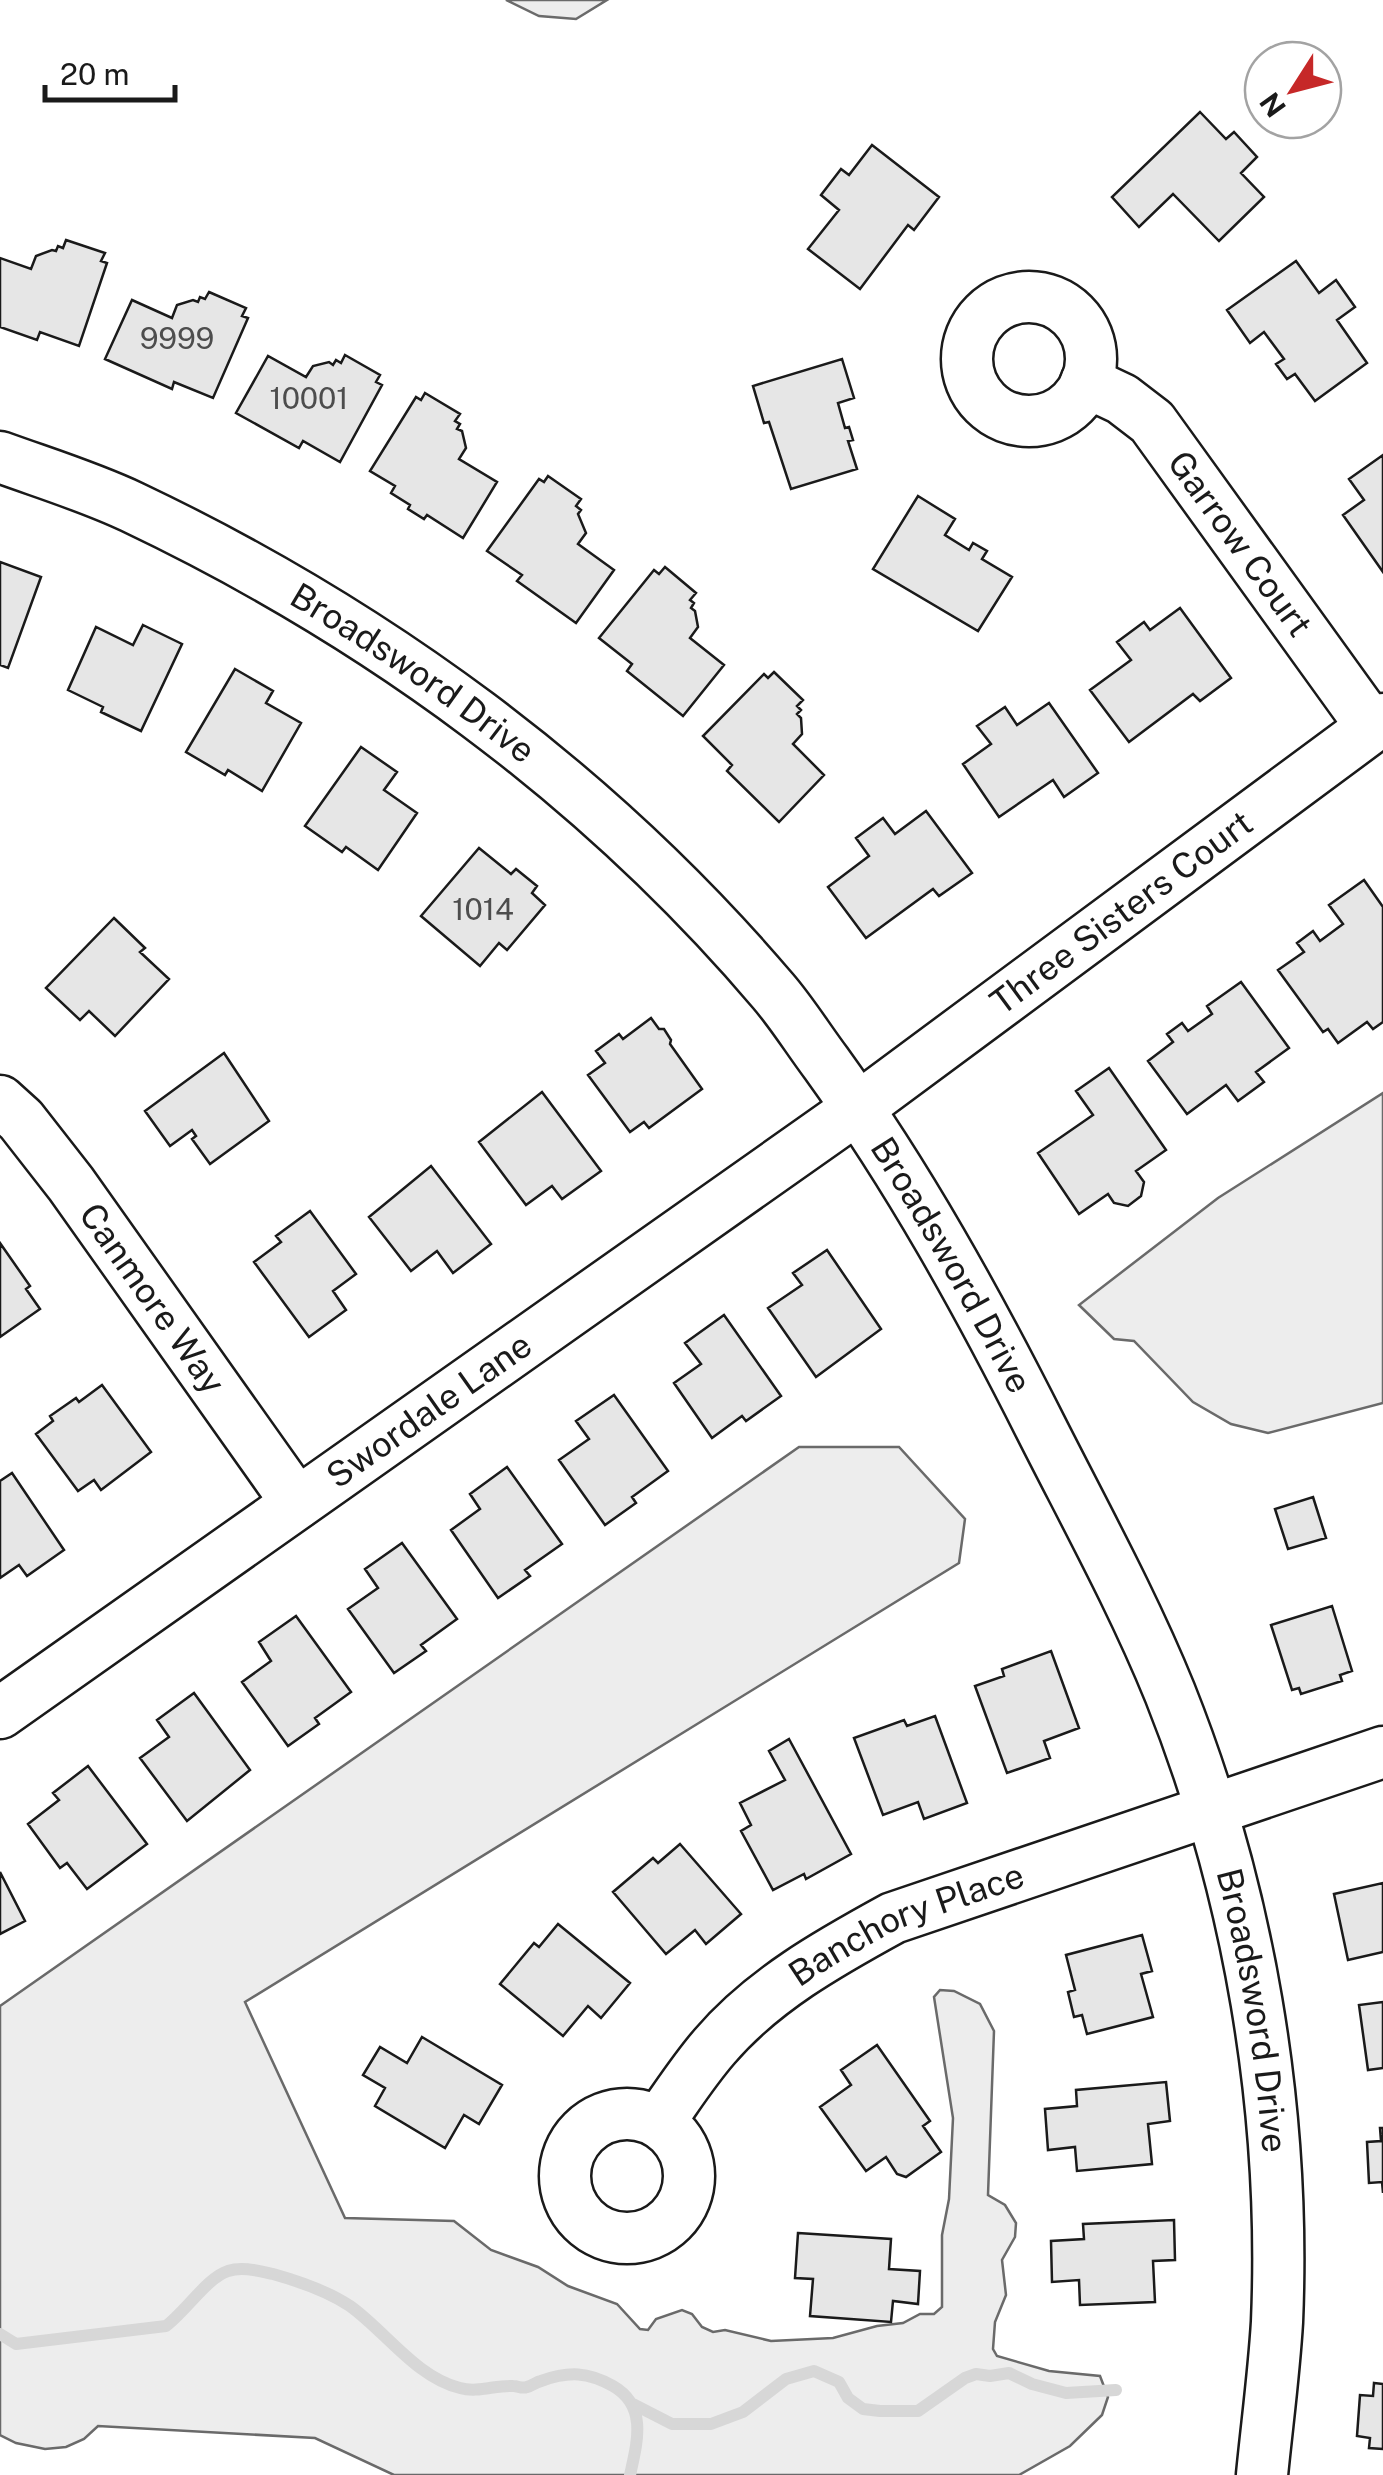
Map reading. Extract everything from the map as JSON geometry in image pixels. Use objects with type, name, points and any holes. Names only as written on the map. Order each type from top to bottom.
[{"type":"street","name":"Garrow Court","points":[[1086,382],[1122,399],[1152,422],[1378,723]]},
{"type":"street","name":"Broadsword Drive","points":[[0,456],[128,505],[278,584],[398,658],[578,792],[678,888],[775,994],[858,1108],[916,1198],[990,1328],[1130,1603],[1172,1697],[1237,1908],[1272,2112],[1276,2323],[1262,2475]]},
{"type":"street","name":"Three Sisters Court","points":[[858,1108],[1378,723]]},
{"type":"street","name":"Canmore Way","points":[[0,1100],[21,1120],[71,1184],[297,1503]]},
{"type":"street","name":"Swordale Lane","points":[[0,1713],[858,1108]]},
{"type":"street","name":"Banchory Place","points":[[659,2122],[728,2034],[786,1982],[836,1949],[907,1913],[1208,1808],[1383,1752]]},
{"type":"shaded area","points":[[506,0],[607,0],[576,19],[539,16]]},
{"type":"shaded area","points":[[1383,1093],[1383,1403],[1268,1433],[1231,1424],[1193,1402],[1134,1341],[1114,1339],[1079,1305],[1218,1198]]},
{"type":"shaded area","points":[[799,1447],[899,1447],[965,1519],[959,1563],[245,2002],[345,2218],[454,2221],[491,2250],[617,2304],[640,2329],[648,2330],[656,2319],[682,2310],[713,2332],[725,2330],[771,2341],[833,2338],[903,2323],[920,2314],[934,2314],[942,2307],[942,2235],[949,2199],[953,2118],[934,1997],[940,1990],[954,1991],[980,2004],[994,2031],[988,2195],[1005,2205],[1016,2223],[1015,2237],[1002,2260],[1006,2295],[995,2322],[993,2349],[997,2356],[1049,2371],[1100,2376],[1108,2397],[1102,2415],[1070,2446],[1019,2475],[394,2475],[315,2438],[98,2426],[84,2439],[66,2447],[45,2449],[0,2435],[0,2006]]},
{"type":"building","points":[[1200,112],[1226,139],[1234,132],[1257,157],[1241,173],[1264,197],[1219,241],[1173,194],[1139,227],[1112,197]]},
{"type":"building","points":[[872,145],[939,197],[914,230],[908,225],[860,289],[808,249],[839,210],[821,195],[841,169],[849,175]]},
{"type":"building","points":[[66,240],[105,253],[101,261],[107,263],[79,346],[40,332],[37,340],[0,327],[0,258],[31,269],[36,256],[56,251],[58,246],[63,248]]},
{"type":"building","points":[[1296,261],[1319,293],[1336,280],[1355,307],[1337,320],[1367,363],[1315,401],[1295,374],[1287,379],[1276,364],[1284,359],[1264,332],[1250,343],[1227,310]]},
{"type":"building","points":[[209,292],[246,308],[242,316],[248,318],[213,398],[174,382],[172,389],[105,359],[132,300],[172,318],[177,305],[198,302]]},
{"type":"building","points":[[345,355],[380,375],[376,382],[382,385],[340,462],[303,441],[299,448],[236,413],[268,356],[306,377],[313,366],[329,362],[333,365],[336,360],[341,363]]},
{"type":"building","points":[[842,359],[854,398],[838,403],[853,440],[848,441],[857,469],[791,489],[753,386]]},
{"type":"building","points":[[425,393],[460,414],[455,421],[460,424],[457,429],[462,431],[466,448],[459,459],[497,482],[463,538],[427,515],[424,519],[408,509],[410,505],[391,493],[395,486],[370,471],[416,397],[421,400]]},
{"type":"building","points":[[1383,455],[1383,572],[1343,515],[1364,500],[1349,479]]},
{"type":"building","points":[[548,476],[581,499],[576,506],[581,510],[578,514],[586,533],[578,544],[614,570],[576,623],[517,581],[522,575],[487,551],[539,479],[544,482]]},
{"type":"building","points":[[918,496],[955,519],[945,535],[969,550],[973,543],[987,551],[982,559],[1012,577],[978,631],[873,569]]},
{"type":"building","points":[[0,562],[41,577],[8,668],[0,665]]},
{"type":"building","points":[[665,567],[696,593],[690,600],[698,627],[690,638],[724,665],[683,716],[627,671],[632,664],[599,638],[654,570],[659,574]]},
{"type":"building","points":[[1180,608],[1231,678],[1200,701],[1193,694],[1129,742],[1090,690],[1131,660],[1117,642],[1144,622],[1150,630]]},
{"type":"building","points":[[143,625],[182,644],[141,731],[101,712],[103,707],[68,690],[96,627],[133,645]]},
{"type":"building","points":[[235,669],[273,691],[266,703],[301,723],[262,791],[228,770],[225,775],[186,752]]},
{"type":"building","points":[[774,672],[803,700],[797,706],[801,710],[797,714],[802,734],[793,744],[824,775],[779,822],[727,771],[732,765],[703,736],[764,674],[768,678]]},
{"type":"building","points":[[1049,703],[1098,773],[1064,797],[1053,780],[999,817],[963,764],[991,744],[977,726],[1005,707],[1017,725]]},
{"type":"building","points":[[361,747],[397,772],[384,790],[417,813],[378,870],[346,847],[342,852],[305,826]]},
{"type":"building","points":[[926,811],[972,873],[939,896],[933,889],[866,938],[828,887],[869,856],[856,838],[883,818],[895,834]]},
{"type":"building","points":[[479,848],[511,874],[516,869],[537,886],[532,893],[545,905],[507,950],[499,943],[480,966],[421,916]]},
{"type":"building","points":[[1364,880],[1383,907],[1383,1022],[1373,1029],[1367,1022],[1338,1043],[1328,1029],[1323,1032],[1278,970],[1304,952],[1297,943],[1313,931],[1320,941],[1343,924],[1329,905]]},
{"type":"building","points":[[114,918],[145,948],[140,952],[169,979],[115,1036],[89,1011],[80,1020],[46,988]]},
{"type":"building","points":[[1241,982],[1289,1048],[1256,1072],[1264,1082],[1238,1101],[1226,1085],[1187,1114],[1148,1061],[1173,1042],[1167,1034],[1182,1023],[1188,1031],[1212,1014],[1207,1006]]},
{"type":"building","points":[[651,1018],[659,1029],[664,1029],[702,1089],[649,1128],[644,1122],[630,1132],[588,1075],[605,1063],[596,1051],[619,1034],[623,1039]]},
{"type":"building","points":[[224,1053],[269,1121],[210,1164],[192,1139],[196,1136],[192,1130],[170,1146],[145,1111]]},
{"type":"building","points":[[1109,1068],[1166,1150],[1136,1171],[1144,1182],[1141,1196],[1128,1206],[1114,1203],[1108,1194],[1079,1214],[1038,1153],[1093,1115],[1076,1091]]},
{"type":"building","points":[[542,1092],[601,1171],[562,1199],[552,1186],[526,1205],[479,1142]]},
{"type":"building","points":[[431,1166],[491,1244],[453,1273],[437,1251],[411,1271],[369,1217]]},
{"type":"building","points":[[310,1211],[356,1274],[333,1291],[346,1310],[309,1337],[254,1262],[281,1242],[276,1236]]},
{"type":"building","points":[[0,1243],[30,1286],[26,1289],[40,1309],[0,1337]]},
{"type":"building","points":[[827,1250],[881,1329],[816,1377],[768,1308],[802,1285],[793,1273]]},
{"type":"building","points":[[724,1315],[781,1396],[746,1421],[742,1416],[712,1438],[674,1383],[701,1364],[685,1343]]},
{"type":"building","points":[[102,1385],[151,1452],[101,1490],[94,1480],[78,1491],[36,1434],[53,1421],[50,1416]]},
{"type":"building","points":[[614,1395],[668,1471],[632,1497],[636,1503],[605,1525],[559,1460],[589,1439],[576,1421]]},
{"type":"building","points":[[507,1467],[562,1544],[525,1570],[530,1576],[498,1598],[451,1530],[480,1509],[470,1494]]},
{"type":"building","points":[[12,1473],[64,1550],[27,1576],[19,1565],[0,1578],[0,1481]]},
{"type":"building","points":[[1313,1497],[1326,1538],[1288,1549],[1275,1509]]},
{"type":"building","points":[[402,1543],[457,1619],[421,1645],[426,1651],[394,1673],[348,1609],[378,1588],[365,1569]]},
{"type":"building","points":[[1332,1606],[1352,1671],[1340,1675],[1342,1681],[1301,1694],[1299,1688],[1292,1690],[1271,1625]]},
{"type":"building","points":[[296,1616],[351,1692],[315,1718],[319,1724],[288,1746],[242,1682],[271,1661],[259,1642]]},
{"type":"building","points":[[1051,1651],[1079,1728],[1044,1741],[1050,1758],[1007,1773],[975,1686],[1004,1676],[1002,1669]]},
{"type":"building","points":[[194,1693],[250,1770],[187,1821],[140,1758],[169,1737],[157,1720]]},
{"type":"building","points":[[935,1716],[967,1803],[924,1819],[918,1802],[883,1815],[854,1738],[904,1720],[907,1726]]},
{"type":"building","points":[[789,1739],[851,1854],[806,1879],[804,1874],[773,1890],[741,1831],[751,1825],[740,1803],[785,1780],[769,1751]]},
{"type":"building","points":[[88,1766],[147,1844],[87,1889],[67,1863],[60,1868],[28,1824],[59,1800],[53,1793]]},
{"type":"building","points":[[680,1844],[741,1914],[706,1944],[695,1930],[666,1954],[613,1892],[653,1858],[658,1863]]},
{"type":"building","points":[[0,1872],[25,1921],[0,1934]]},
{"type":"building","points":[[1383,1883],[1383,1952],[1348,1960],[1334,1894]]},
{"type":"building","points":[[558,1924],[630,1983],[601,2018],[588,2006],[563,2036],[500,1984],[534,1943],[539,1947]]},
{"type":"building","points":[[1142,1935],[1152,1971],[1141,1974],[1153,2017],[1087,2034],[1082,2015],[1074,2017],[1068,1992],[1075,1990],[1066,1955]]},
{"type":"building","points":[[1383,2002],[1383,2068],[1368,2070],[1359,2005]]},
{"type":"building","points":[[422,2037],[502,2085],[479,2124],[464,2115],[445,2148],[375,2106],[385,2088],[363,2075],[380,2047],[407,2063]]},
{"type":"building","points":[[877,2045],[930,2121],[923,2126],[941,2152],[906,2177],[897,2174],[886,2157],[866,2171],[820,2107],[851,2085],[841,2070]]},
{"type":"building","points":[[1166,2082],[1170,2121],[1148,2124],[1152,2164],[1077,2171],[1075,2147],[1048,2150],[1045,2109],[1077,2106],[1076,2090]]},
{"type":"building","points":[[1383,2128],[1383,2193],[1382,2182],[1369,2183],[1367,2142],[1381,2141]]},
{"type":"building","points":[[1174,2220],[1175,2260],[1153,2261],[1155,2302],[1080,2305],[1079,2280],[1052,2282],[1051,2241],[1084,2239],[1083,2224]]},
{"type":"building","points":[[798,2233],[891,2239],[889,2269],[920,2271],[918,2304],[893,2301],[891,2322],[810,2316],[813,2279],[795,2278]]},
{"type":"building","points":[[1374,2383],[1383,2384],[1383,2449],[1369,2448],[1370,2438],[1357,2436],[1360,2395],[1373,2396]]},
{"type":"waterway","points":[[0,2334],[16,2344],[166,2326],[205,2287],[228,2271],[273,2274],[342,2301],[444,2383],[473,2390],[525,2388],[569,2374],[613,2386],[624,2394],[636,2415],[637,2438],[630,2475]]},
{"type":"waterway","points":[[633,2404],[672,2424],[711,2424],[743,2412],[786,2379],[814,2371],[839,2382],[848,2398],[863,2409],[880,2411],[918,2411],[976,2374],[1009,2373],[1066,2393],[1116,2390]]}]
